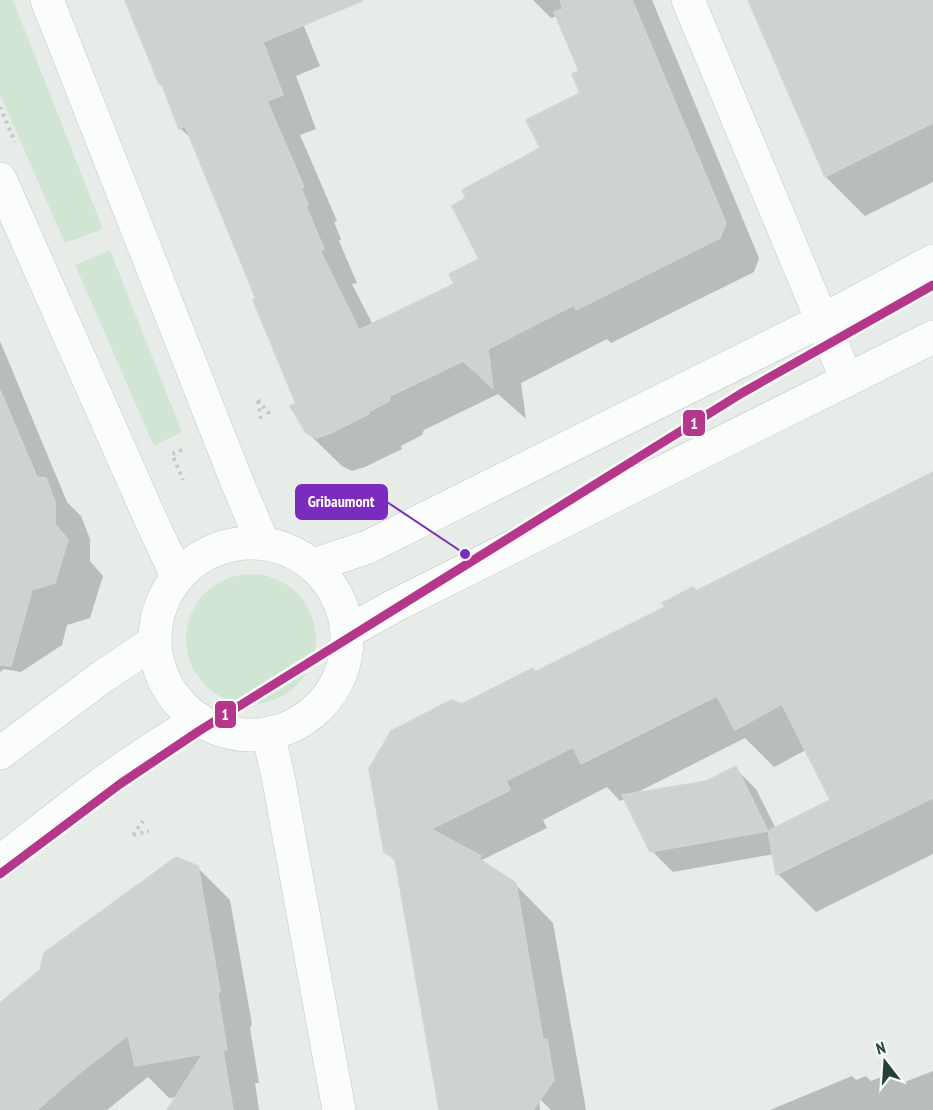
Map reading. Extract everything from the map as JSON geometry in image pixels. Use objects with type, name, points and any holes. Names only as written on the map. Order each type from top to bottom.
[{"type":"main road","points":[[47,0],[237,483],[263,543]]},
{"type":"main road","points":[[688,0],[848,380]]},
{"type":"main road","points":[[0,179],[177,576]]},
{"type":"main road","points":[[314,565],[368,547],[823,320],[933,261]]},
{"type":"main road","points":[[347,632],[394,606],[933,337]]},
{"type":"main road","points":[[263,543],[281,547],[314,565],[330,584],[342,607],[347,632],[345,660],[335,686],[317,708],[295,724],[268,733],[244,735],[220,731],[199,720],[180,704],[165,685],[157,662],[154,642],[157,615],[165,594],[177,576],[203,555],[232,544],[263,543]]},
{"type":"main road","points":[[0,753],[102,677],[154,642]]},
{"type":"main road","points":[[0,862],[69,808],[152,749],[199,720]]},
{"type":"main road","points":[[268,733],[278,776],[339,1110]]},
{"type":"path","points":[[261,420],[258,400],[272,417]]},
{"type":"path","points":[[176,463],[183,480]]},
{"type":"path","points":[[143,821],[133,835],[149,831]]},
{"type":"green space","points":[[0,0],[13,0],[103,229],[65,243],[0,95]]},
{"type":"green space","points":[[110,250],[182,432],[154,446],[75,265]]},
{"type":"green space","points":[[251,574],[276,579],[297,593],[311,614],[316,639],[311,664],[297,685],[276,699],[251,704],[226,699],[205,685],[191,664],[186,639],[191,614],[205,593],[226,579]]},
{"type":"building","points":[[125,0],[362,1],[263,42],[283,95],[267,101],[304,187],[301,188],[308,205],[306,206],[324,249],[320,250],[359,330],[454,284],[449,274],[479,259],[452,206],[466,198],[462,190],[540,148],[526,120],[580,93],[572,74],[579,71],[554,12],[563,9],[560,0],[632,0],[726,223],[720,238],[576,310],[574,305],[488,349],[493,388],[463,361],[390,396],[389,401],[368,412],[369,414],[317,438],[306,433],[290,406],[296,404],[253,300],[256,299],[185,126],[179,129]]},
{"type":"building","points":[[748,0],[933,0],[933,123],[825,177]]},
{"type":"building","points":[[0,390],[37,477],[46,478],[55,502],[55,524],[68,540],[55,583],[32,590],[11,666],[0,665]]},
{"type":"building","points":[[933,472],[933,798],[776,875],[768,831],[830,800],[782,704],[735,730],[717,696],[581,764],[573,747],[506,781],[510,790],[431,829],[481,856],[479,859],[516,883],[543,1040],[547,1039],[554,1080],[533,1110],[439,1110],[395,859],[384,852],[369,769],[391,731],[451,700],[462,704],[533,668],[535,672],[665,607],[662,603],[693,587],[696,591]]},
{"type":"building","points":[[736,766],[768,831],[650,852],[622,795],[707,781]]},
{"type":"building","points":[[176,857],[198,866],[220,991],[218,995],[227,1050],[223,1051],[233,1110],[167,1110],[203,1054],[135,1066],[128,1035],[37,1110],[0,1110],[0,1003],[40,970],[44,953]]},
{"type":"transit line","name":"1","points":[[0,874],[120,784],[199,731],[742,393],[933,285]]},
{"type":"place","name":"Gribaumont","points":[[465,554]]}]
